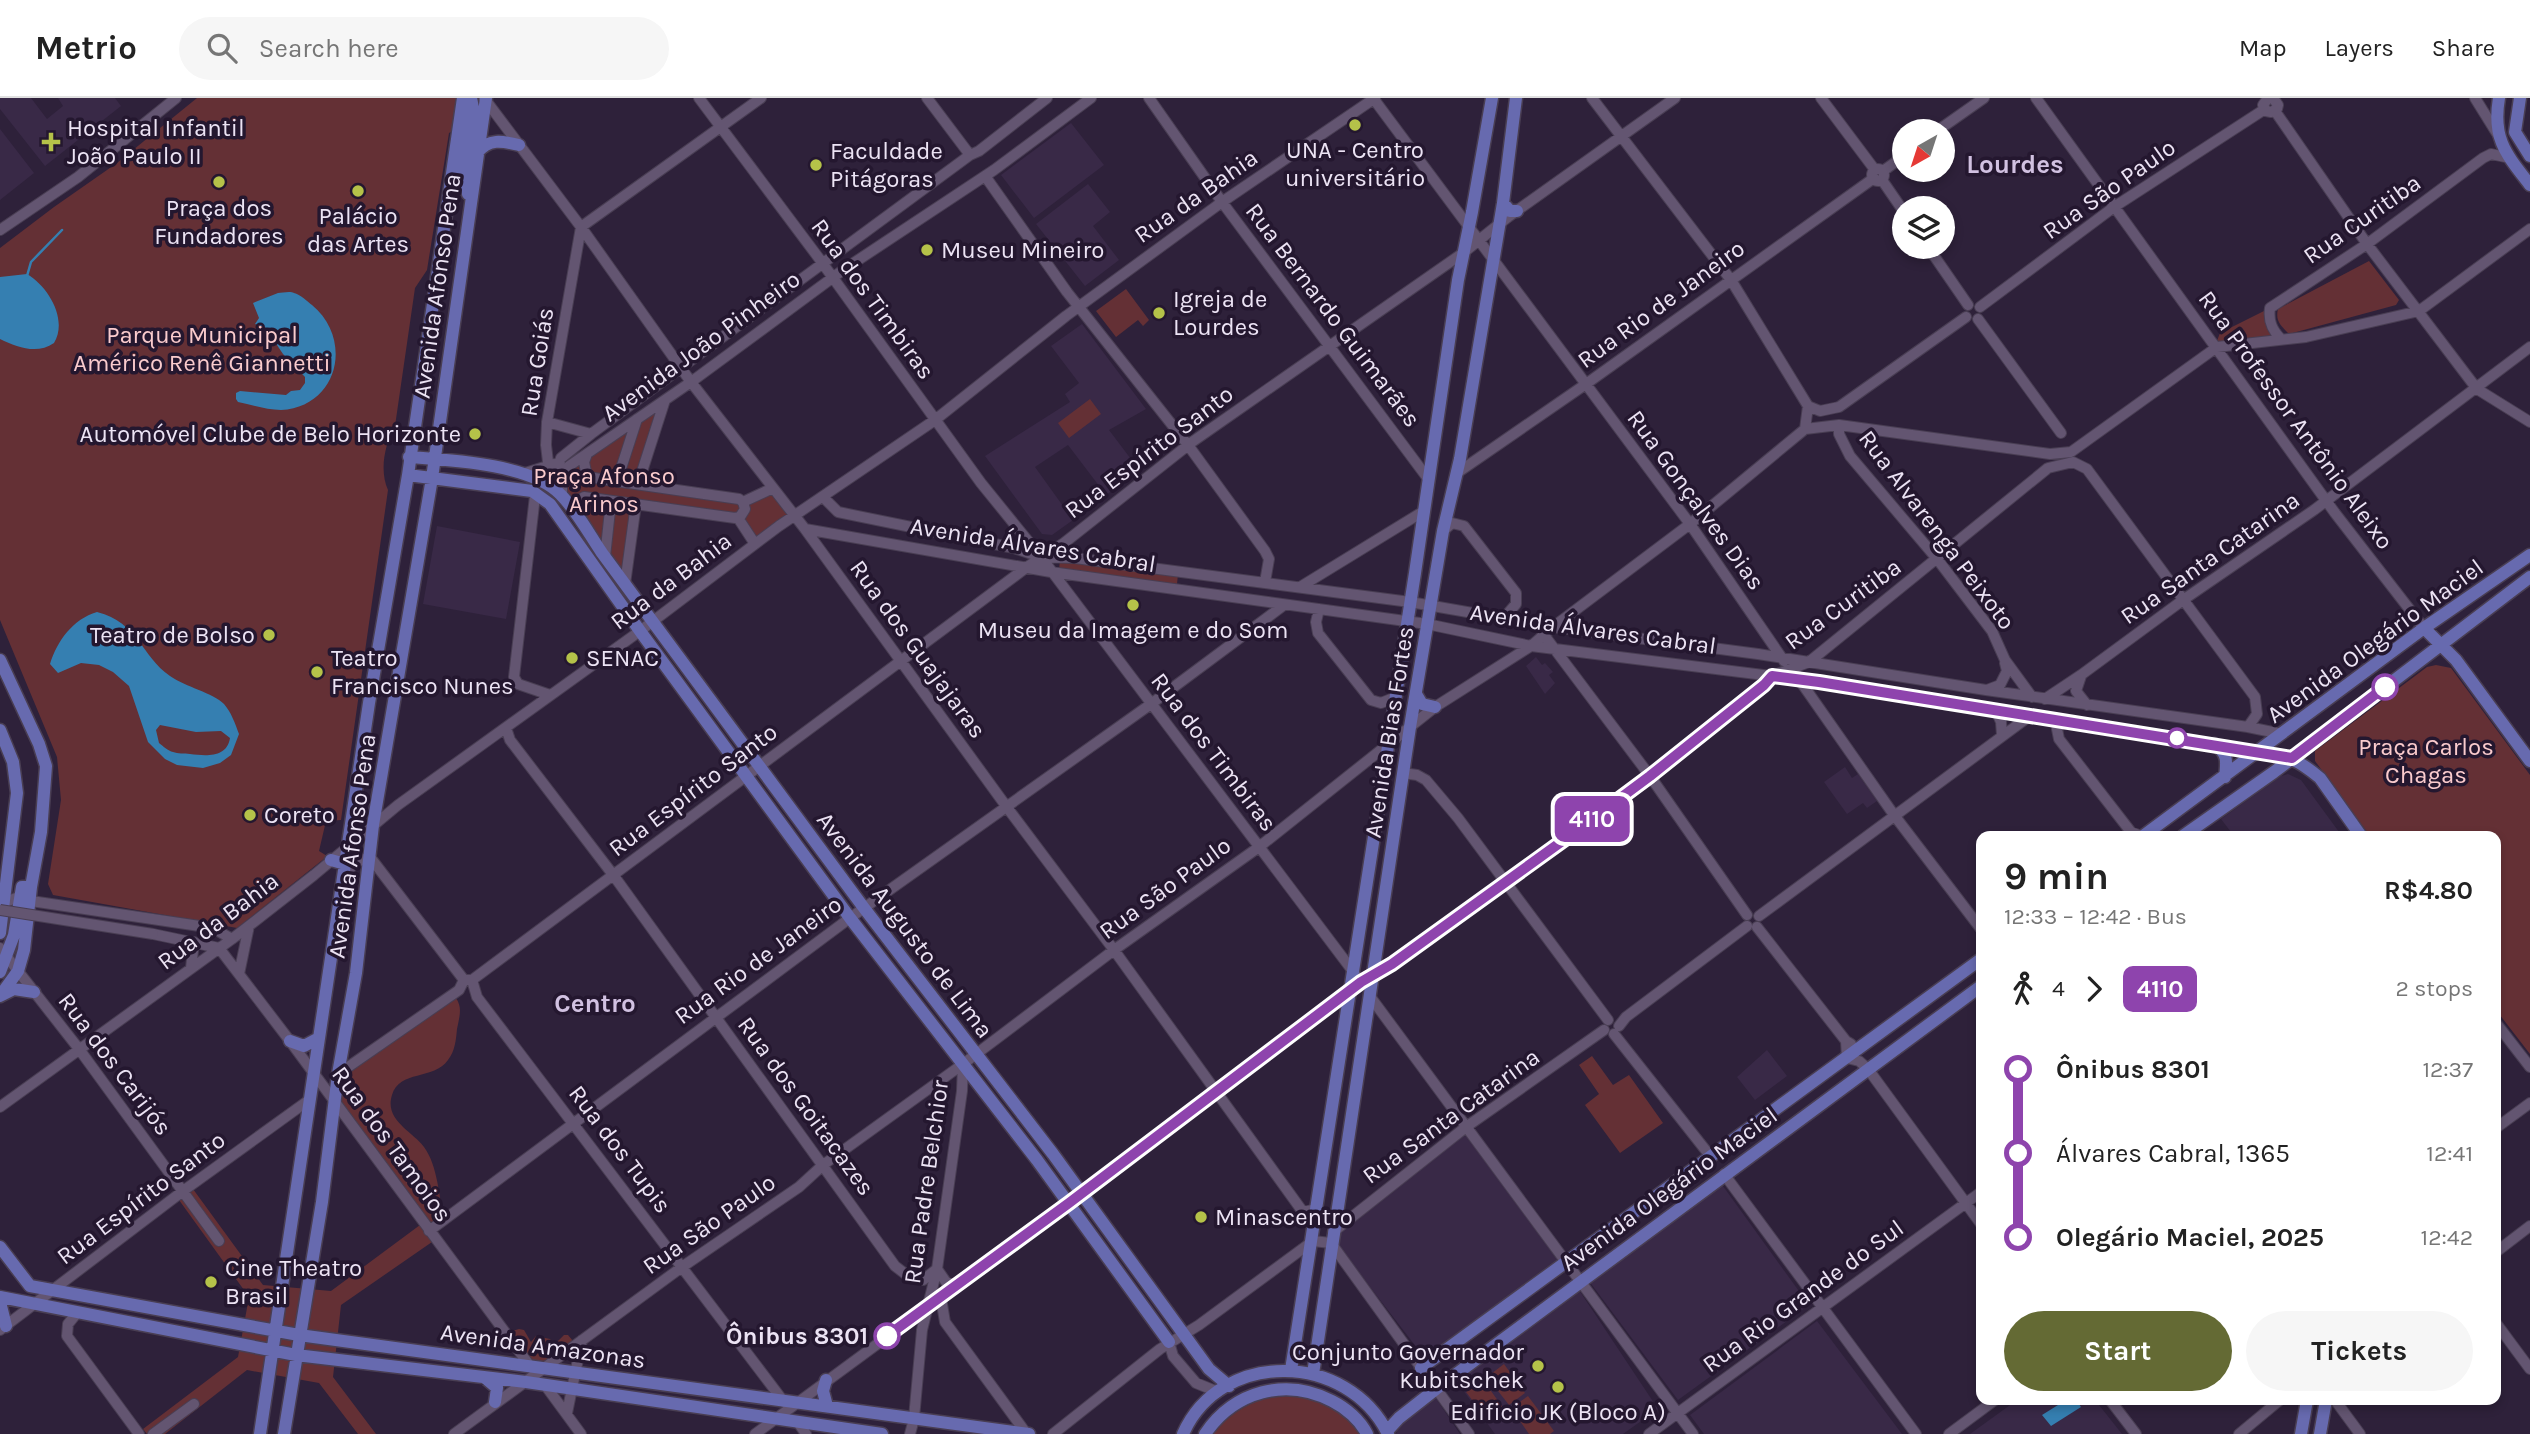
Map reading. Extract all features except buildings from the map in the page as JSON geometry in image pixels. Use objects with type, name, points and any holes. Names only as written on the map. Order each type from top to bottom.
[{"type":"main road","name":"Avenida Afonso Pena","points":[[260,1434],[317,1039],[408,475],[463,98]]},
{"type":"main road","points":[[471,98],[473,108],[464,174],[471,206]]},
{"type":"main road","name":"Avenida Bias Fortes","points":[[1291,1370],[1354,981],[1463,253],[1492,98]]},
{"type":"main road","name":"Avenida Bias Fortes","points":[[1313,1374],[1430,605],[1457,473],[1466,461],[1516,98]]},
{"type":"main road","points":[[2499,98],[2496,120],[2498,135],[2510,158],[2530,185]]},
{"type":"main road","points":[[2519,98],[2515,132],[2530,156]]},
{"type":"main road","name":"Avenida Afonso Pena","points":[[284,1434],[322,1202],[343,1039],[356,973],[373,825],[432,478],[485,99]]},
{"type":"main road","points":[[477,153],[483,145],[495,141],[519,145]]},
{"type":"main road","points":[[1503,203],[1510,211],[1517,211]]},
{"type":"main road","points":[[409,457],[487,465],[535,478],[551,487]]},
{"type":"main road","points":[[408,475],[533,491],[550,504]]},
{"type":"main road","name":"Avenida Augusto de Lima","points":[[551,487],[562,495],[652,622],[864,908],[1082,1194],[1223,1389]]},
{"type":"main road","name":"Avenida Augusto de Lima","points":[[550,504],[850,918],[1069,1203],[1169,1342]]},
{"type":"main road","name":"Avenida Olegário Maciel","points":[[2149,831],[2260,752],[2424,628],[2530,555]]},
{"type":"main road","name":"Avenida Olegário Maciel","points":[[2190,831],[2292,758],[2530,577]]},
{"type":"main road","name":"Rua Professor Antônio Aleixo","points":[[2424,628],[2456,660],[2530,761]]},
{"type":"main road","points":[[0,660],[39,744],[46,766],[41,832],[14,935],[4,952],[0,972]]},
{"type":"main road","points":[[1416,694],[1422,704],[1435,707]]},
{"type":"main road","points":[[0,730],[13,762],[17,793],[0,933]]},
{"type":"main road","points":[[2214,744],[2223,750],[2226,756],[2225,777]]},
{"type":"main road","name":"Avenida Álvares Cabral","points":[[2260,752],[2292,758]]},
{"type":"main road","points":[[2292,758],[2319,778],[2357,831]]},
{"type":"main road","points":[[2319,778],[2322,796],[2347,831]]},
{"type":"main road","points":[[0,866],[14,820]]},
{"type":"main road","points":[[331,860],[345,864]]},
{"type":"main road","points":[[3,900],[14,887],[26,893]]},
{"type":"main road","points":[[0,996],[18,971],[24,950],[26,893]]},
{"type":"main road","name":"Avenida Olegário Maciel","points":[[1421,1368],[1976,963]]},
{"type":"main road","points":[[0,996],[14,989],[34,992]]},
{"type":"main road","name":"Avenida Olegário Maciel","points":[[1387,1433],[1399,1418],[1436,1389],[1976,990]]},
{"type":"main road","points":[[290,1041],[304,1046],[317,1039]]},
{"type":"main road","name":"Avenida Amazonas","points":[[0,1247],[30,1286],[275,1331],[575,1371],[789,1404],[827,1406],[1027,1434]]},
{"type":"main road","name":"Avenida Amazonas","points":[[0,1297],[296,1355],[572,1388],[882,1434]]},
{"type":"main road","points":[[0,1303],[3,1328]]},
{"type":"main road","points":[[1183,1434],[1196,1413],[1223,1389],[1258,1374],[1291,1370],[1313,1374],[1345,1387],[1373,1409],[1387,1433]]},
{"type":"main road","points":[[484,1377],[497,1388],[495,1402]]},
{"type":"main road","points":[[826,1380],[823,1391],[827,1406]]},
{"type":"main road","points":[[1205,1434],[1214,1421],[1230,1407],[1251,1395],[1274,1388],[1318,1393],[1339,1405],[1364,1427],[1367,1434]]},
{"type":"main road","points":[[2301,1434],[2305,1405]]},
{"type":"main road","points":[[2320,1434],[2325,1405]]},
{"type":"street","points":[[0,230],[78,177],[176,98]]},
{"type":"street","name":"Rua dos Timbiras","points":[[699,98],[981,483],[1041,557],[1259,847],[1354,981],[1370,996],[1693,1434]]},
{"type":"street","points":[[581,227],[761,98]]},
{"type":"street","points":[[927,98],[970,155]]},
{"type":"street","name":"Avenida João Pinheiro","points":[[522,474],[553,465],[591,434],[979,151],[1047,98]]},
{"type":"street","name":"Avenida João Pinheiro","points":[[562,495],[562,474],[588,452],[691,382],[832,278],[985,176],[1091,98]]},
{"type":"street","name":"Rua Bernardo Guimarães","points":[[1149,98],[1222,202],[1429,480]]},
{"type":"street","name":"Rua da Bahia","points":[[0,1107],[232,939],[373,825],[755,544],[935,420],[1079,307],[1222,202],[1374,98]]},
{"type":"street","name":"Rua Gonçalves Dias","points":[[1374,98],[1690,524],[1894,815],[1976,922]]},
{"type":"street","points":[[1592,98],[1731,280],[1808,406],[1821,411],[1839,407],[1966,317]]},
{"type":"street","name":"Rua Espírito Santo","points":[[338,1074],[459,990],[468,980],[614,876],[900,660],[1041,557],[1065,543],[1188,445],[1463,253],[1675,98]]},
{"type":"street","points":[[1821,98],[1893,196]]},
{"type":"street","points":[[1954,119],[1984,98]]},
{"type":"street","name":"Rua Professor Antônio Aleixo","points":[[2036,98],[2326,501],[2424,628]]},
{"type":"street","points":[[2474,98],[2498,135]]},
{"type":"street","name":"Rua dos Guajajaras","points":[[485,99],[581,227],[681,369],[805,529],[1303,1212],[1317,1209]]},
{"type":"street","points":[[2271,101],[2367,244],[2477,389],[2530,422]]},
{"type":"street","name":"Rua São Paulo","points":[[1980,307],[2114,207],[2271,101]]},
{"type":"street","points":[[2516,119],[2530,113]]},
{"type":"street","name":"Rua Curitiba","points":[[2281,339],[2272,328],[2270,308],[2367,244],[2483,158],[2491,154],[2510,158]]},
{"type":"street","name":"Rua Rio de Janeiro","points":[[1466,461],[1586,384],[1892,165]]},
{"type":"street","points":[[985,176],[1079,307],[1188,445],[1265,551],[1269,559],[1265,582]]},
{"type":"street","name":"Rua Goiás","points":[[550,504],[553,465],[547,422],[581,227]]},
{"type":"street","points":[[1808,406],[1805,429],[1839,425],[2050,454],[2071,452],[2217,347],[2306,337],[2419,311],[2530,229]]},
{"type":"street","points":[[1936,259],[1968,305]]},
{"type":"street","points":[[1968,305],[1975,304],[1980,307],[1981,314],[1978,319]]},
{"type":"street","points":[[1968,305],[1964,312],[1966,317],[1970,320],[1978,319]]},
{"type":"street","points":[[1978,319],[2061,433]]},
{"type":"street","name":"Rua Santa Catarina","points":[[2045,699],[2326,501],[2530,347]]},
{"type":"street","points":[[638,484],[665,400]]},
{"type":"street","points":[[617,481],[637,419]]},
{"type":"street","points":[[547,422],[591,434]]},
{"type":"street","name":"Rua Alvarenga Peixoto","points":[[1839,425],[1839,434],[1850,456],[1938,560],[1992,631],[2005,660],[2032,696]]},
{"type":"street","name":"Rua São Paulo","points":[[454,1434],[682,1267],[799,1187],[823,1165],[1114,950],[1259,847],[1435,707],[1531,646],[1690,524],[1805,429]]},
{"type":"street","points":[[575,513],[578,502],[584,497],[587,477],[584,462],[588,452]]},
{"type":"street","name":"Rua Bernardo Guimarães","points":[[1412,455],[1423,458],[1433,453]]},
{"type":"street","points":[[2048,468],[2052,463],[2050,454]]},
{"type":"street","points":[[2048,468],[2064,463],[2079,464],[2087,469],[2255,696],[2257,714],[2248,727]]},
{"type":"street","name":"Rua Curitiba","points":[[755,1434],[789,1404],[941,1298],[1217,1092],[1354,981],[1392,964],[1506,883],[1650,776],[1772,676],[1809,662],[1938,560],[2048,468]]},
{"type":"street","points":[[584,497],[737,518],[744,514],[745,509],[743,502],[738,499],[587,477]]},
{"type":"street","points":[[743,502],[773,488]]},
{"type":"street","points":[[533,491],[535,496],[514,677],[518,684],[550,695]]},
{"type":"street","name":"Avenida Álvares Cabral","points":[[823,497],[838,512],[1014,548],[1041,557],[1075,558],[1410,602],[1553,627],[1760,654],[2282,734]]},
{"type":"street","points":[[605,558],[611,501]]},
{"type":"street","points":[[625,584],[636,504]]},
{"type":"street","points":[[1300,587],[1424,511]]},
{"type":"street","points":[[737,518],[755,544]]},
{"type":"street","points":[[1443,531],[1452,523],[1464,526],[1516,593],[1516,604],[1504,618]]},
{"type":"street","name":"Avenida Álvares Cabral","points":[[805,529],[1051,572],[1427,624],[1531,646],[1744,671],[2260,752]]},
{"type":"street","name":"Rua Rio de Janeiro","points":[[429,1231],[850,918],[1151,704],[1284,605]]},
{"type":"street","points":[[1319,609],[1316,622],[1318,633],[1371,700],[1381,703],[1396,697]]},
{"type":"street","points":[[1544,635],[1650,776],[1751,923],[1846,1041],[1862,1046]]},
{"type":"street","points":[[1760,654],[1772,676]]},
{"type":"street","name":"Rua Alvarenga Peixoto","points":[[1986,690],[2000,685],[2007,671],[2005,660]]},
{"type":"street","points":[[2081,676],[2078,696],[2088,705]]},
{"type":"street","points":[[1996,710],[2002,735]]},
{"type":"street","points":[[1751,923],[1755,913],[1759,916],[2031,715]]},
{"type":"street","points":[[2076,722],[2061,724],[2057,729],[2059,739],[2130,831]]},
{"type":"street","name":"Rua dos Goitacazes","points":[[506,728],[510,740],[614,876],[895,1266],[908,1276],[923,1280],[937,1269]]},
{"type":"street","points":[[1403,773],[1417,775],[1426,780],[1711,1157]]},
{"type":"street","points":[[342,879],[354,863],[370,857]]},
{"type":"street","name":"Rua dos Tupis","points":[[370,857],[468,980],[477,997],[789,1404]]},
{"type":"street","points":[[26,893],[213,928],[232,939]]},
{"type":"street","points":[[3,900],[219,948],[219,940],[213,928]]},
{"type":"street","name":"Rua Santa Catarina","points":[[1332,1238],[1466,1128],[1611,1027],[1751,923]]},
{"type":"street","points":[[239,974],[249,924]]},
{"type":"street","points":[[191,968],[194,942]]},
{"type":"street","name":"Rua dos Tamoios","points":[[219,948],[530,1366]]},
{"type":"street","name":"Rua dos Carijós","points":[[4,952],[79,1049],[219,1241]]},
{"type":"street","points":[[452,995],[477,997]]},
{"type":"street","points":[[2501,1029],[2530,1067]]},
{"type":"street","points":[[343,1039],[351,1053],[357,1056],[367,1054]]},
{"type":"street","points":[[1846,1041],[1847,1058],[1859,1061],[1868,1069],[1976,1217]]},
{"type":"street","name":"Rua Padre Belchior","points":[[910,1434],[914,1418],[922,1330],[937,1269],[963,1081],[963,1064]]},
{"type":"street","name":"Rua Espírito Santo","points":[[3,1328],[183,1191],[309,1100]]},
{"type":"street","points":[[2501,1124],[2530,1103]]},
{"type":"street","points":[[1724,1174],[1916,1434]]},
{"type":"street","name":"Rua Rio Grande do Sul","points":[[1649,1434],[1976,1196]]},
{"type":"street","points":[[2501,1248],[2530,1226]]},
{"type":"street","points":[[1053,1434],[1169,1342],[1199,1325],[1312,1241],[1332,1238],[1469,1434]]},
{"type":"street","points":[[937,1269],[946,1282],[956,1286]]},
{"type":"street","points":[[941,1298],[946,1322],[1027,1434]]},
{"type":"street","points":[[77,1313],[68,1324],[68,1336],[139,1434]]},
{"type":"street","points":[[2501,1330],[2530,1369]]},
{"type":"street","points":[[566,1413],[582,1340]]},
{"type":"street","name":"Avenida Augusto de Lima","points":[[1169,1342],[1173,1356],[1196,1383],[1223,1389]]},
{"type":"street","points":[[545,1385],[581,1434]]},
{"type":"street","points":[[153,1434],[194,1404]]},
{"type":"street","points":[[1950,1434],[1988,1405]]},
{"type":"street","points":[[2114,1405],[2136,1434]]},
{"type":"street","points":[[2239,1434],[2274,1405]]},
{"type":"street","points":[[2339,1405],[2360,1434]]},
{"type":"street","points":[[796,1421],[806,1434]]},
{"type":"shaded area","name":"Hospital Infantil João Paulo II","points":[[0,98],[31,98],[47,119],[63,106],[58,98],[115,98],[121,106],[45,166],[0,109]]},
{"type":"shaded area","points":[[1071,123],[1104,165],[1034,218],[1001,175]]},
{"type":"shaded area","points":[[0,129],[34,173],[0,200]]},
{"type":"shaded area","points":[[1088,184],[1110,212],[1093,226],[1119,260],[1085,286],[1036,224]]},
{"type":"shaded area","points":[[1082,324],[1146,409],[1109,430],[1140,471],[1106,495],[1068,445],[1035,467],[1073,520],[1052,535],[1042,534],[985,456],[1070,402],[1065,394],[1079,383],[1051,346]]},
{"type":"shaded area","points":[[437,526],[520,542],[506,619],[423,604]]},
{"type":"shaded area","points":[[1536,657],[1553,672],[1549,675],[1555,683],[1545,694],[1526,666]]},
{"type":"shaded area","points":[[1845,767],[1852,778],[1858,774],[1877,801],[1867,808],[1863,803],[1847,814],[1824,782]]},
{"type":"shaded area","points":[[2288,774],[2301,780],[2338,831],[2230,831],[2221,819],[2281,776]]},
{"type":"shaded area","points":[[1767,1050],[1787,1076],[1755,1100],[1737,1077]]},
{"type":"shaded area","points":[[1466,1131],[1559,1258],[1424,1357],[1340,1248],[1340,1233]]},
{"type":"shaded area","points":[[1720,1182],[1809,1305],[1678,1400],[1589,1281]]},
{"type":"shaded area","name":"Conjunto Governador Kubitschek","points":[[1577,1287],[1658,1409],[1623,1434],[1495,1434],[1455,1379]]},
{"type":"shaded area","points":[[1817,1321],[1902,1434],[1704,1434],[1690,1415]]},
{"type":"shaded area","points":[[1435,1397],[1460,1434],[1396,1434],[1399,1425]]},
{"type":"shaded area","points":[[2010,1405],[2099,1405],[2122,1434],[1970,1434]]},
{"type":"green space","name":"Parque Municipal Américo Renê Giannetti","points":[[197,98],[458,98],[454,130],[449,133],[427,270],[415,288],[395,426],[384,457],[388,490],[341,820],[326,821],[319,851],[327,856],[237,928],[53,895],[48,884],[61,800],[57,757],[0,620],[0,248],[117,163]]},
{"type":"green space","points":[[2369,261],[2399,300],[2396,305],[2289,334],[2281,326],[2277,317],[2278,309]]},
{"type":"green space","points":[[1126,289],[1149,320],[1143,326],[1138,320],[1116,337],[1096,311]]},
{"type":"green space","points":[[2270,308],[2281,339],[2215,346],[2220,333]]},
{"type":"green space","name":"Praça Afonso Arinos","points":[[668,397],[642,485],[739,499],[772,487],[795,516],[752,546],[735,518],[640,504],[628,588],[562,495],[562,474]]},
{"type":"green space","points":[[1090,399],[1101,414],[1069,438],[1058,423]]},
{"type":"green space","points":[[1060,559],[1178,574],[1177,584],[1059,571]]},
{"type":"green space","name":"Praça Carlos Chagas","points":[[2436,665],[2451,668],[2530,775],[2530,1054],[2501,1016],[2501,831],[2366,831],[2315,761],[2315,751],[2427,667]]},
{"type":"green space","points":[[450,996],[456,998],[460,1009],[456,1041],[450,1057],[442,1066],[402,1082],[392,1095],[391,1104],[395,1118],[424,1147],[435,1172],[444,1220],[429,1231],[336,1102],[337,1079]]},
{"type":"green space","points":[[1592,1056],[1613,1085],[1629,1075],[1663,1123],[1620,1153],[1585,1105],[1599,1094],[1579,1065]]},
{"type":"green space","points":[[193,1189],[263,1285],[331,1291],[420,1225],[432,1242],[341,1305],[333,1377],[376,1434],[358,1434],[319,1383],[247,1370],[165,1434],[147,1434],[143,1429],[238,1357],[249,1297],[179,1200]]},
{"type":"green space","points":[[519,1329],[524,1330],[531,1342],[536,1336],[550,1339],[554,1345],[564,1335],[568,1335],[573,1341],[545,1368],[530,1366],[509,1335]]},
{"type":"green space","points":[[1504,1364],[1525,1393],[1509,1405],[1487,1377]]},
{"type":"green space","points":[[1483,1380],[1504,1409],[1488,1421],[1466,1392]]},
{"type":"green space","points":[[1278,1395],[1302,1397],[1324,1404],[1344,1416],[1360,1434],[1212,1434],[1241,1409]]},
{"type":"green space","points":[[1528,1396],[1554,1431],[1550,1434],[1529,1434],[1511,1408]]},
{"type":"water","points":[[27,274],[49,295],[59,324],[54,343],[41,349],[20,347],[0,339],[0,277]]},
{"type":"water","points":[[278,293],[296,294],[312,305],[325,319],[333,336],[336,353],[334,370],[327,385],[316,397],[300,406],[281,410],[238,402],[236,399],[236,393],[240,391],[286,395],[300,390],[305,383],[305,377],[283,354],[265,327],[255,324],[259,318],[253,303]]},
{"type":"water","points":[[97,612],[122,624],[170,676],[224,704],[239,734],[231,755],[220,763],[203,768],[177,765],[165,759],[148,742],[129,686],[113,672],[99,665],[81,663],[58,673],[50,664],[57,647],[73,625]],"holes":[[[160,725],[196,732],[221,731],[230,738],[228,745],[215,754],[169,751],[159,743],[156,730]]]},
{"type":"water","points":[[2058,1405],[2081,1407],[2051,1426],[2042,1415]]},
{"type":"waterway","points":[[27,276],[31,262],[62,230]]},
{"type":"bus line","name":"4110","points":[[887,1336],[1069,1203],[1361,982],[1415,948],[1650,776],[1772,676],[2205,742],[2292,758],[2385,687]]},
{"type":"place","name":"UNA - Centro universitário","points":[[1355,125]]},
{"type":"place","name":"Hospital Infantil João Paulo II","points":[[51,142]]},
{"type":"place","name":"Faculdade Pitágoras","points":[[816,165]]},
{"type":"place","name":"Praça dos Fundadores","points":[[219,182]]},
{"type":"place","name":"Palácio das Artes","points":[[358,191]]},
{"type":"place","name":"Museu Mineiro","points":[[927,250]]},
{"type":"place","name":"Igreja de Lourdes","points":[[1159,313]]},
{"type":"place","name":"Automóvel Clube de Belo Horizonte","points":[[475,434]]},
{"type":"place","name":"Museu da Imagem e do Som","points":[[1133,605]]},
{"type":"place","name":"Teatro de Bolso","points":[[269,635]]},
{"type":"place","name":"SENAC","points":[[572,658]]},
{"type":"place","name":"Teatro Francisco Nunes","points":[[317,672]]},
{"type":"place","name":"Coreto","points":[[250,815]]},
{"type":"place","name":"Minascentro","points":[[1201,1217]]},
{"type":"place","name":"Cine Theatro Brasil","points":[[211,1282]]},
{"type":"place","name":"Ônibus 8301","points":[[887,1336]]},
{"type":"place","name":"Conjunto Governador Kubitschek","points":[[1538,1366]]},
{"type":"place","name":"Edificio JK (Bloco A)","points":[[1558,1387]]},
{"type":"district","name":"Lourdes","points":[[2015,164]]},
{"type":"district","name":"Centro","points":[[595,1003]]}]
